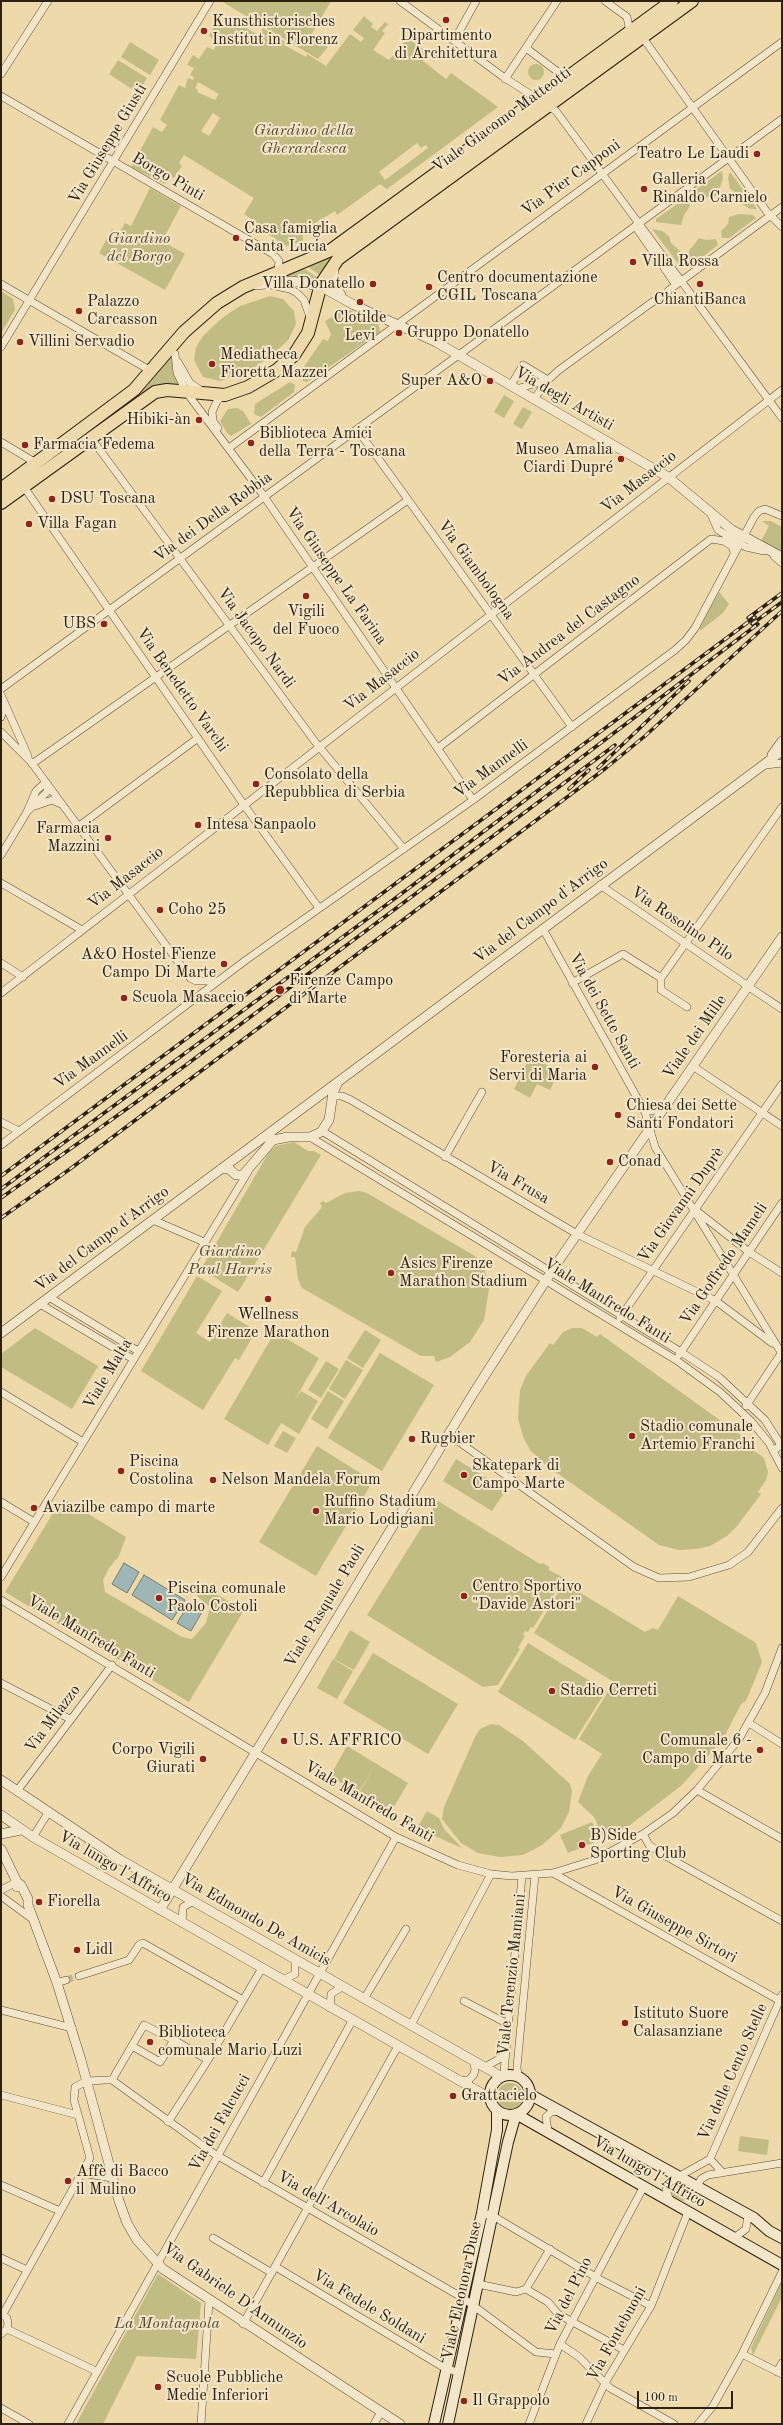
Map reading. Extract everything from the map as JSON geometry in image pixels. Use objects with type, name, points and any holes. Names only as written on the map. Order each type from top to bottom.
[{"type":"main road","name":"Viale Giacomo Matteotti","points":[[243,287],[278,271],[322,255],[672,1]]},
{"type":"main road","name":"Viale Giacomo Matteotti","points":[[336,262],[692,1]]},
{"type":"main road","points":[[1,503],[149,396],[166,390],[209,395],[225,395],[248,387],[282,367],[300,347],[311,325],[320,286],[336,262]]},
{"type":"main road","points":[[1,489],[129,395],[151,372],[176,341],[213,306],[243,287]]},
{"type":"main road","points":[[490,2098],[492,2086],[502,2077],[518,2077],[526,2084],[529,2094],[526,2106],[516,2114]]},
{"type":"main road","points":[[529,2094],[748,2215],[782,2238]]},
{"type":"main road","name":"Via lungo l'Affrico","points":[[490,2098],[497,2110],[506,2114],[516,2114],[548,2131],[782,2265]]},
{"type":"main road","name":"Viale Eleonora Duse","points":[[434,2424],[482,2213],[497,2130],[497,2110]]},
{"type":"main road","name":"Viale Eleonora Duse","points":[[448,2424],[494,2216],[508,2142],[516,2114]]},
{"type":"street","points":[[1,74],[48,1]]},
{"type":"street","name":"Via Giuseppe Giusti","points":[[1,347],[210,1]]},
{"type":"street","points":[[400,1],[505,79],[560,115],[603,173],[678,283],[782,418]]},
{"type":"street","points":[[454,41],[476,1]]},
{"type":"street","points":[[505,79],[557,1]]},
{"type":"street","points":[[605,1],[627,17],[630,32]]},
{"type":"street","points":[[643,38],[770,216],[782,227]]},
{"type":"street","name":"Via Pier Capponi","points":[[229,448],[782,42]]},
{"type":"street","points":[[526,48],[566,78]]},
{"type":"street","name":"Borgo Pinti","points":[[1,96],[278,259],[278,271]]},
{"type":"street","name":"Via dei Della Robbia","points":[[1,689],[357,430],[637,222],[782,119]]},
{"type":"street","points":[[534,399],[548,380],[651,302],[651,299],[669,290],[780,208]]},
{"type":"street","points":[[336,262],[333,282],[336,290],[347,302]]},
{"type":"street","points":[[243,287],[292,281],[320,286]]},
{"type":"street","points":[[1,284],[151,372]]},
{"type":"street","points":[[264,284],[290,289],[297,293],[306,304],[311,325]]},
{"type":"street","name":"Via degli Artisti","points":[[320,286],[347,302],[432,339],[668,477],[744,539]]},
{"type":"street","points":[[176,341],[175,354],[177,373],[187,393],[221,440],[229,448]]},
{"type":"street","points":[[175,354],[187,379],[209,395]]},
{"type":"street","points":[[513,387],[523,365],[548,380]]},
{"type":"street","points":[[513,387],[548,380]]},
{"type":"street","name":"Via Masaccio","points":[[1,993],[782,390]]},
{"type":"street","points":[[225,395],[217,402],[211,415],[229,448]]},
{"type":"street","name":"Via Giambologna","points":[[357,430],[572,727]]},
{"type":"street","name":"Via Jacopo Nardi","points":[[92,438],[319,747],[404,848]]},
{"type":"street","points":[[1,442],[36,463]]},
{"type":"street","name":"Via Giuseppe La Farina","points":[[229,448],[473,800]]},
{"type":"street","name":"Via Benedetto Varchi","points":[[24,487],[244,804],[319,908]]},
{"type":"street","points":[[31,763],[230,626],[408,500]]},
{"type":"street","name":"Via Mannelli","points":[[1,1144],[219,980],[319,908],[326,906],[404,848],[473,800],[686,640],[734,554],[744,539],[754,517],[760,510],[768,509],[782,516]]},
{"type":"street","name":"Via degli Artisti","points":[[709,511],[718,530],[744,539]]},
{"type":"street","name":"Via Andrea del Castagno","points":[[438,748],[711,539],[718,539],[733,547],[734,554]]},
{"type":"street","points":[[744,539],[764,551]]},
{"type":"street","points":[[744,539],[764,551],[779,557]]},
{"type":"street","points":[[744,539],[779,557],[782,563]]},
{"type":"street","points":[[1,695],[31,763]]},
{"type":"street","points":[[1,717],[4,704]]},
{"type":"street","points":[[1,732],[31,763],[188,975],[196,981],[200,987],[197,997]]},
{"type":"street","points":[[79,826],[198,738]]},
{"type":"street","name":"Via del Campo d'Arrigo","points":[[762,766],[782,741]]},
{"type":"street","name":"Via del Campo d'Arrigo","points":[[1,1333],[782,751]]},
{"type":"street","points":[[762,766],[782,763]]},
{"type":"street","points":[[27,812],[35,806],[47,792],[47,784]]},
{"type":"street","points":[[1,855],[27,812],[36,791],[47,784]]},
{"type":"street","points":[[35,806],[52,800],[61,804]]},
{"type":"street","points":[[687,1006],[661,990],[661,978],[782,806]]},
{"type":"street","points":[[1,883],[82,930]]},
{"type":"street","name":"Via Rosolino Pilo","points":[[600,886],[782,1010]]},
{"type":"street","name":"Via dei Sette Santi","points":[[542,929],[641,1106],[655,1147],[695,1209],[781,1351]]},
{"type":"street","name":"Viale dei Mille","points":[[473,1394],[548,1276],[579,1235],[650,1131],[697,1069],[782,937]]},
{"type":"street","name":"Viale dei Mille","points":[[650,1131],[664,1107],[750,987],[782,946]]},
{"type":"street","points":[[572,983],[623,954],[661,978]]},
{"type":"street","points":[[1,963],[23,976]]},
{"type":"street","points":[[196,981],[210,982],[219,980]]},
{"type":"street","points":[[697,1069],[782,1126]]},
{"type":"street","points":[[234,1173],[241,1175],[248,1172],[273,1140],[288,1137],[310,1137],[322,1131],[331,1114],[333,1096],[339,1081]]},
{"type":"street","name":"Via Giovanni Duprè","points":[[617,1323],[782,1084]]},
{"type":"street","name":"Via Frusa","points":[[319,1096],[329,1092],[333,1096],[342,1096],[351,1100],[579,1235],[652,1272],[716,1301],[781,1351]]},
{"type":"street","points":[[445,1157],[482,1092]]},
{"type":"street","points":[[641,1106],[649,1111],[664,1107]]},
{"type":"street","points":[[1,1122],[19,1131]]},
{"type":"street","points":[[322,1131],[418,1191],[548,1276],[622,1315],[719,1377],[765,1420],[781,1445],[773,1451]]},
{"type":"street","name":"Viale Manfredo Fanti","points":[[310,1137],[413,1199],[548,1276],[617,1323],[676,1360],[742,1411],[759,1430],[782,1468]]},
{"type":"street","points":[[342,1156],[348,1148]]},
{"type":"street","points":[[234,1159],[231,1165],[234,1173]]},
{"type":"street","points":[[221,1169],[228,1168],[234,1173],[239,1180],[239,1185]]},
{"type":"street","name":"Viale Malta","points":[[1,1577],[248,1172]]},
{"type":"street","points":[[413,1199],[418,1191]]},
{"type":"street","name":"Via Goffredo Mameli","points":[[676,1360],[782,1203]]},
{"type":"street","name":"Via dei Sette Santi","points":[[695,1209],[749,1252],[782,1273]]},
{"type":"street","points":[[152,1220],[204,1242]]},
{"type":"street","points":[[49,1297],[138,1351]]},
{"type":"street","points":[[40,1304],[133,1359]]},
{"type":"street","points":[[742,1411],[781,1351]]},
{"type":"street","points":[[1,1392],[83,1442]]},
{"type":"street","name":"Viale Pasquale Paoli","points":[[160,1910],[473,1394]]},
{"type":"street","points":[[448,1434],[634,1567],[659,1578],[689,1577],[729,1565],[751,1548],[782,1508]]},
{"type":"street","points":[[1,1502],[34,1522]]},
{"type":"street","name":"Viale Manfredo Fanti","points":[[1,1600],[112,1665],[396,1837],[458,1865],[491,1874],[522,1876],[553,1873],[595,1860],[643,1834],[673,1813],[697,1790],[726,1757],[749,1723],[778,1671],[782,1648]]},
{"type":"street","name":"Via Milazzo","points":[[17,1791],[112,1665]]},
{"type":"street","points":[[1,1683],[70,1719]]},
{"type":"street","points":[[749,1723],[782,1744]]},
{"type":"street","name":"Via Edmondo De Amicis","points":[[1,1780],[48,1812],[192,1902],[502,2077]]},
{"type":"street","points":[[697,1790],[782,1839]]},
{"type":"street","name":"Via lungo l'Affrico","points":[[32,1837],[48,1812]]},
{"type":"street","name":"Via lungo l'Affrico","points":[[1,1816],[32,1837],[352,2021],[490,2098]]},
{"type":"street","points":[[1,1834],[21,1830]]},
{"type":"street","points":[[643,1834],[649,1845],[662,1854],[782,1921]]},
{"type":"street","name":"Via dei Falcucci","points":[[68,2424],[96,2371],[396,1837]]},
{"type":"street","name":"Via Gabriele D'Annunzio","points":[[1,1849],[17,1882],[16,1886],[23,1902],[28,1904],[62,1982],[72,2028],[112,2178],[130,2228],[156,2264],[243,2324],[400,2424]]},
{"type":"street","name":"Via Giuseppe Sirtori","points":[[553,1873],[781,1999]]},
{"type":"street","points":[[411,2025],[491,1874]]},
{"type":"street","name":"Viale Terenzio Mamiani","points":[[518,2077],[517,2067],[535,1875]]},
{"type":"street","name":"Viale Terenzio Mamiani","points":[[502,2077],[506,2055],[522,1876]]},
{"type":"street","points":[[1,1890],[17,1882]]},
{"type":"street","points":[[1,1896],[36,1922]]},
{"type":"street","name":"Via lungo l'Affrico","points":[[182,1923],[183,1907],[192,1902]]},
{"type":"street","points":[[364,1999],[406,1929]]},
{"type":"street","points":[[79,1976],[128,1960],[139,1945],[143,1943],[243,2000]]},
{"type":"street","points":[[283,1980],[295,1974],[295,1960]]},
{"type":"street","points":[[168,2122],[208,2060],[262,1968]]},
{"type":"street","points":[[330,2008],[331,1994],[342,1987]]},
{"type":"street","name":"Via delle Cento Stelle","points":[[676,2176],[705,2164],[710,2159],[781,1999]]},
{"type":"street","points":[[464,2001],[508,2024]]},
{"type":"street","points":[[1,2010],[72,2028]]},
{"type":"street","points":[[263,2183],[352,2021]]},
{"type":"street","points":[[96,2371],[4,2332],[8,2321],[2,2314],[90,2158],[78,2115],[74,2090],[77,2084],[87,2081],[112,2080],[145,2025],[208,2060]]},
{"type":"street","points":[[132,2046],[160,2062],[174,2040]]},
{"type":"street","points":[[243,2324],[398,2046]]},
{"type":"street","name":"Viale Terenzio Mamiani","points":[[485,2067],[506,2055]]},
{"type":"street","points":[[460,2080],[469,2080],[474,2074],[475,2068],[473,2060]]},
{"type":"street","name":"Via dell'Arcolaio","points":[[112,2080],[217,2156],[463,2298],[536,2352],[556,2354]]},
{"type":"street","points":[[1,2095],[78,2115]]},
{"type":"street","points":[[548,2131],[546,2117],[551,2112],[559,2111]]},
{"type":"street","name":"Via delle Cento Stelle","points":[[710,2159],[722,2172]]},
{"type":"street","points":[[697,2187],[704,2176],[782,2162]]},
{"type":"street","points":[[82,2173],[112,2178]]},
{"type":"street","name":"Via lungo l'Affrico","points":[[670,2201],[666,2194],[666,2186],[676,2176]]},
{"type":"street","points":[[1,2185],[60,2211]]},
{"type":"street","name":"Via del Pino","points":[[529,2424],[560,2344],[594,2276],[644,2186]]},
{"type":"street","name":"Via Fontebuoni","points":[[586,2424],[605,2383],[651,2306],[688,2212]]},
{"type":"street","name":"Viale Eleonora Duse","points":[[482,2213],[494,2216]]},
{"type":"street","points":[[734,2238],[746,2229],[748,2215]]},
{"type":"street","points":[[494,2216],[594,2276],[651,2306]]},
{"type":"street","name":"Via Fedele Soldani","points":[[213,2238],[274,2270],[447,2370]]},
{"type":"street","points":[[478,2284],[516,2292],[526,2289],[550,2250]]},
{"type":"street","points":[[1,2258],[27,2270]]},
{"type":"street","points":[[698,2424],[713,2406],[742,2354],[782,2272]]},
{"type":"street","points":[[526,2289],[550,2303],[556,2313],[624,2350]]},
{"type":"street","points":[[201,2424],[209,2301]]},
{"type":"street","points":[[560,2344],[579,2357],[610,2388],[674,2424]]},
{"type":"street","points":[[742,2354],[780,2373],[782,2363]]},
{"type":"street","name":"Viale Eleonora Duse","points":[[447,2370],[459,2374]]},
{"type":"street","points":[[1,2408],[29,2424]]},
{"type":"street","points":[[374,2424],[381,2412]]},
{"type":"green space","points":[[221,1],[331,1],[310,37],[328,47],[318,59]]},
{"type":"green space","name":"Giardino della Gherardesca","points":[[364,16],[373,24],[371,27],[377,31],[385,22],[388,24],[382,31],[385,33],[373,50],[389,60],[408,38],[428,53],[423,61],[446,79],[451,73],[498,107],[387,189],[380,184],[337,215],[335,211],[310,226],[303,233],[303,241],[287,246],[260,229],[262,226],[244,214],[254,198],[184,155],[179,163],[182,166],[174,178],[171,176],[165,184],[131,167],[153,127],[162,132],[167,125],[160,120],[179,85],[185,88],[188,78],[193,80],[194,77],[190,75],[194,68],[187,65],[193,55],[199,59],[207,47],[214,50],[217,43],[209,35],[215,25],[221,29],[228,17],[258,35],[263,28],[286,43],[284,45],[306,57],[307,54],[326,66],[350,34],[361,42],[364,38],[353,30]],"holes":[[[198,82],[219,94],[215,100],[197,92],[198,90],[195,88]],[[213,113],[220,118],[209,136],[201,131]],[[417,143],[421,148],[426,145],[428,148],[385,180],[379,172]]]},
{"type":"green space","points":[[130,42],[159,60],[150,75],[121,57]]},
{"type":"green space","points":[[118,60],[147,78],[138,93],[109,74]]},
{"type":"green space","points":[[536,64],[542,66],[544,72],[542,78],[536,80],[530,78],[528,72],[530,66]]},
{"type":"green space","points":[[722,171],[723,178],[717,196],[707,197],[701,201],[694,200],[692,195],[694,191]]},
{"type":"green space","points":[[730,172],[757,209],[750,209],[741,203],[740,195],[730,189],[728,178]]},
{"type":"green space","name":"Giardino del Borgo","points":[[150,188],[181,206],[162,241],[185,254],[165,290],[99,253],[112,229],[119,233],[125,223],[131,226]]},
{"type":"green space","points":[[683,200],[688,200],[690,206],[684,215],[681,225],[656,222],[656,219]]},
{"type":"green space","points":[[739,214],[753,215],[756,218],[729,238],[722,238],[721,231],[728,224],[729,217]]},
{"type":"green space","points":[[652,229],[662,231],[669,236],[671,243],[681,252],[680,266]]},
{"type":"green space","points":[[699,238],[706,240],[716,239],[718,245],[689,267],[689,251]]},
{"type":"green space","points":[[343,249],[328,262],[320,275],[308,267]]},
{"type":"green space","points":[[303,268],[318,278],[316,282],[276,280]]},
{"type":"green space","points":[[1,291],[13,299],[15,310],[1,333]]},
{"type":"green space","points":[[270,296],[283,299],[294,311],[296,324],[289,339],[270,357],[247,372],[220,381],[203,377],[194,360],[196,347],[203,336],[222,318],[240,306]]},
{"type":"green space","points":[[346,309],[378,321],[380,332],[307,382],[303,381],[299,374],[323,339],[328,341],[331,334],[325,321]]},
{"type":"green space","points":[[173,355],[182,388],[151,389],[138,395]]},
{"type":"green space","points":[[290,382],[295,385],[294,392],[261,417],[254,414],[255,404]]},
{"type":"green space","points":[[504,395],[514,401],[504,418],[494,412]]},
{"type":"green space","points":[[523,407],[532,412],[522,429],[513,424]]},
{"type":"green space","points":[[237,408],[243,411],[251,424],[231,436],[227,433],[220,421],[228,409]]},
{"type":"green space","points":[[762,521],[771,521],[782,527],[782,553],[761,541],[769,526]]},
{"type":"green space","points":[[719,592],[729,604],[723,613],[701,630],[699,629]]},
{"type":"green space","points":[[530,1057],[559,1071],[550,1090],[537,1084],[530,1098],[514,1089]]},
{"type":"green space","name":"Giardino Paul Harris","points":[[294,1142],[308,1151],[314,1151],[321,1155],[238,1292],[201,1269],[269,1152],[276,1146]]},
{"type":"green space","name":"Asics Firenze Marathon Stadium","points":[[359,1191],[367,1193],[475,1256],[484,1267],[489,1289],[484,1320],[470,1342],[450,1357],[436,1362],[434,1356],[421,1356],[302,1288],[298,1279],[295,1257],[291,1257],[292,1251],[296,1252],[305,1227],[322,1207],[320,1203],[323,1201],[326,1203],[345,1193]]},
{"type":"green space","points":[[197,1276],[222,1291],[196,1333],[210,1342],[227,1313],[256,1331],[239,1360],[235,1358],[203,1410],[141,1371]]},
{"type":"green space","points":[[35,1328],[98,1366],[72,1409],[1,1367],[1,1354]]},
{"type":"green space","name":"Stadio comunale Artemio Franchi","points":[[572,1328],[582,1328],[597,1337],[600,1334],[753,1444],[750,1448],[764,1458],[768,1472],[766,1480],[758,1492],[761,1494],[737,1526],[727,1536],[710,1546],[696,1549],[679,1550],[659,1545],[547,1466],[531,1451],[524,1439],[518,1419],[520,1390],[526,1376],[550,1343],[553,1345],[563,1332]]},
{"type":"green space","points":[[365,1330],[381,1340],[363,1368],[347,1358]]},
{"type":"green space","points":[[275,1332],[319,1358],[294,1401],[301,1391],[318,1401],[299,1434],[281,1423],[268,1445],[224,1419]]},
{"type":"green space","points":[[380,1353],[434,1385],[382,1471],[328,1438]]},
{"type":"green space","points":[[346,1360],[363,1370],[345,1399],[329,1389]]},
{"type":"green space","points":[[326,1361],[339,1369],[321,1398],[308,1390]]},
{"type":"green space","points":[[328,1391],[344,1401],[327,1429],[311,1419]]},
{"type":"green space","points":[[283,1431],[296,1438],[287,1453],[274,1446]]},
{"type":"green space","name":"Ruffino Stadium Mario Lodigiani","points":[[317,1446],[373,1481],[316,1576],[259,1542]]},
{"type":"green space","name":"Skatepark di Campo Marte","points":[[456,1459],[506,1490],[492,1511],[443,1481]]},
{"type":"green space","points":[[67,1501],[126,1537],[119,1556],[109,1568],[103,1580],[105,1592],[182,1637],[192,1639],[206,1623],[210,1607],[197,1596],[204,1587],[244,1610],[189,1702],[5,1592],[58,1505]]},
{"type":"green space","name":"Centro Sportivo \"Davide Astori\"","points":[[438,1501],[540,1564],[543,1563],[549,1567],[549,1570],[564,1578],[533,1628],[531,1627],[528,1632],[525,1631],[523,1635],[525,1636],[518,1648],[520,1649],[498,1685],[483,1687],[367,1615]]},
{"type":"green space","points":[[564,1583],[645,1632],[653,1628],[658,1630],[678,1596],[756,1643],[762,1662],[746,1701],[741,1704],[724,1737],[682,1785],[630,1825],[604,1839],[594,1817],[578,1802],[588,1776],[602,1754],[579,1739],[614,1682],[534,1633]]},
{"type":"green space","points":[[350,1630],[370,1642],[354,1670],[334,1659]]},
{"type":"green space","name":"Stadio Cerreti","points":[[528,1643],[606,1691],[575,1740],[498,1692]]},
{"type":"green space","points":[[373,1653],[458,1704],[428,1754],[343,1703]]},
{"type":"green space","points":[[333,1659],[353,1671],[337,1699],[317,1688]]},
{"type":"green space","points":[[491,1724],[499,1725],[523,1741],[570,1784],[572,1791],[569,1812],[561,1828],[542,1845],[523,1855],[500,1857],[478,1853],[461,1843],[442,1819],[444,1807],[475,1737],[480,1729]]},
{"type":"green space","points":[[347,1746],[408,1783],[391,1812],[359,1793],[375,1766],[358,1793],[330,1776]]},
{"type":"green space","points":[[427,1811],[439,1818],[444,1829],[462,1848],[417,1828]]},
{"type":"green space","points":[[592,1822],[600,1840],[568,1853],[560,1835]]},
{"type":"green space","points":[[510,2083],[519,2087],[523,2096],[519,2105],[510,2109],[501,2105],[497,2096],[501,2087]]},
{"type":"green space","points":[[740,2136],[769,2140],[767,2155],[738,2151]]},
{"type":"green space","points":[[674,2184],[687,2188],[690,2193],[688,2199],[683,2201],[673,2196],[670,2189]]},
{"type":"green space","name":"La Montagnola","points":[[158,2274],[201,2303],[196,2359],[137,2356],[103,2424],[76,2424]]},
{"type":"green space","points":[[782,2281],[782,2297],[753,2355],[751,2348]]},
{"type":"water","name":"Piscina comunale Paolo Costoli","points":[[124,1563],[139,1572],[127,1593],[112,1584]]},
{"type":"water","name":"Piscina comunale Paolo Costoli","points":[[144,1575],[185,1600],[172,1620],[132,1595]]},
{"type":"water","name":"Piscina comunale Paolo Costoli","points":[[190,1602],[203,1610],[191,1631],[177,1623]]},
{"type":"tunnel","points":[[66,1980],[79,1976]]},
{"type":"railway","points":[[748,618],[782,593]]},
{"type":"railway","points":[[752,624],[782,602]]},
{"type":"railway","points":[[1,1218],[70,1169],[606,768],[645,736],[782,611]]},
{"type":"railway","points":[[1,1176],[755,617]]},
{"type":"railway","points":[[1,1189],[405,891],[758,624]]},
{"type":"railway","points":[[598,768],[689,681]]},
{"type":"railway","points":[[1,1198],[135,1103],[615,745]]},
{"type":"railway","points":[[569,789],[589,770]]},
{"type":"place","name":"Dipartimento di Architettura","points":[[446,20]]},
{"type":"place","name":"Kunsthistorisches Institut in Florenz","points":[[204,31]]},
{"type":"place","name":"Teatro Le Laudi","points":[[757,154]]},
{"type":"place","name":"Galleria Rinaldo Carnielo","points":[[644,189]]},
{"type":"place","name":"Casa famiglia Santa Lucia","points":[[236,238]]},
{"type":"place","name":"Villa Rossa","points":[[633,262]]},
{"type":"place","name":"Villa Donatello","points":[[373,284]]},
{"type":"place","name":"ChiantiBanca","points":[[700,284]]},
{"type":"place","name":"Centro documentazione CGIL Toscana","points":[[429,287]]},
{"type":"place","name":"Clotilde Levi","points":[[360,302]]},
{"type":"place","name":"Palazzo Carcasson","points":[[79,311]]},
{"type":"place","name":"Gruppo Donatello","points":[[399,333]]},
{"type":"place","name":"Villini Servadio","points":[[20,342]]},
{"type":"place","name":"Mediatheca Fioretta Mazzei","points":[[212,364]]},
{"type":"place","name":"Super A&O","points":[[490,381]]},
{"type":"place","name":"Hibiki-àn","points":[[199,420]]},
{"type":"place","name":"Biblioteca Amici della Terra - Toscana","points":[[251,443]]},
{"type":"place","name":"Farmacia Fedema","points":[[25,445]]},
{"type":"place","name":"Museo Amalia Ciardi Dupré","points":[[621,459]]},
{"type":"place","name":"DSU Toscana","points":[[52,499]]},
{"type":"place","name":"Villa Fagan","points":[[29,524]]},
{"type":"place","name":"Vigili del Fuoco","points":[[306,596]]},
{"type":"place","name":"UBS","points":[[104,624]]},
{"type":"place","name":"Consolato della Repubblica di Serbia","points":[[256,784]]},
{"type":"place","name":"Intesa Sanpaolo","points":[[198,825]]},
{"type":"place","name":"Farmacia Mazzini","points":[[108,838]]},
{"type":"place","name":"Coho 25","points":[[160,910]]},
{"type":"place","name":"A&O Hostel Fienze Campo Di Marte","points":[[224,964]]},
{"type":"place","name":"Firenze Campo di Marte","points":[[280,990]]},
{"type":"place","name":"Scuola Masaccio","points":[[124,998]]},
{"type":"place","name":"Foresteria ai Servi di Maria","points":[[595,1067]]},
{"type":"place","name":"Chiesa dei Sette Santi Fondatori","points":[[618,1115]]},
{"type":"place","name":"Conad","points":[[610,1162]]},
{"type":"place","name":"Asics Firenze Marathon Stadium","points":[[391,1273]]},
{"type":"place","name":"Wellness Firenze Marathon","points":[[268,1299]]},
{"type":"place","name":"Stadio comunale Artemio Franchi","points":[[632,1436]]},
{"type":"place","name":"Rugbier","points":[[412,1439]]},
{"type":"place","name":"Piscina Costolina","points":[[121,1471]]},
{"type":"place","name":"Skatepark di Campo Marte","points":[[464,1475]]},
{"type":"place","name":"Nelson Mandela Forum","points":[[213,1480]]},
{"type":"place","name":"Aviazilbe campo di marte","points":[[34,1508]]},
{"type":"place","name":"Ruffino Stadium Mario Lodigiani","points":[[316,1511]]},
{"type":"place","name":"Centro Sportivo \"Davide Astori\"","points":[[464,1596]]},
{"type":"place","name":"Piscina comunale Paolo Costoli","points":[[159,1598]]},
{"type":"place","name":"Stadio Cerreti","points":[[552,1691]]},
{"type":"place","name":"U.S. AFFRICO","points":[[284,1741]]},
{"type":"place","name":"Comunale 6 - Campo di Marte","points":[[760,1750]]},
{"type":"place","name":"Corpo Vigili Giurati","points":[[203,1759]]},
{"type":"place","name":"B)Side Sporting Club","points":[[582,1845]]},
{"type":"place","name":"Fiorella","points":[[39,1902]]},
{"type":"place","name":"Lidl","points":[[77,1950]]},
{"type":"place","name":"Istituto Suore Calasanziane","points":[[625,2023]]},
{"type":"place","name":"Biblioteca comunale Mario Luzi","points":[[150,2042]]},
{"type":"place","name":"Grattacielo","points":[[453,2096]]},
{"type":"place","name":"Affè di Bacco il Mulino","points":[[68,2181]]},
{"type":"place","name":"Scuole Pubbliche Medie Inferiori","points":[[158,2387]]},
{"type":"place","name":"Il Grappolo","points":[[464,2401]]}]
